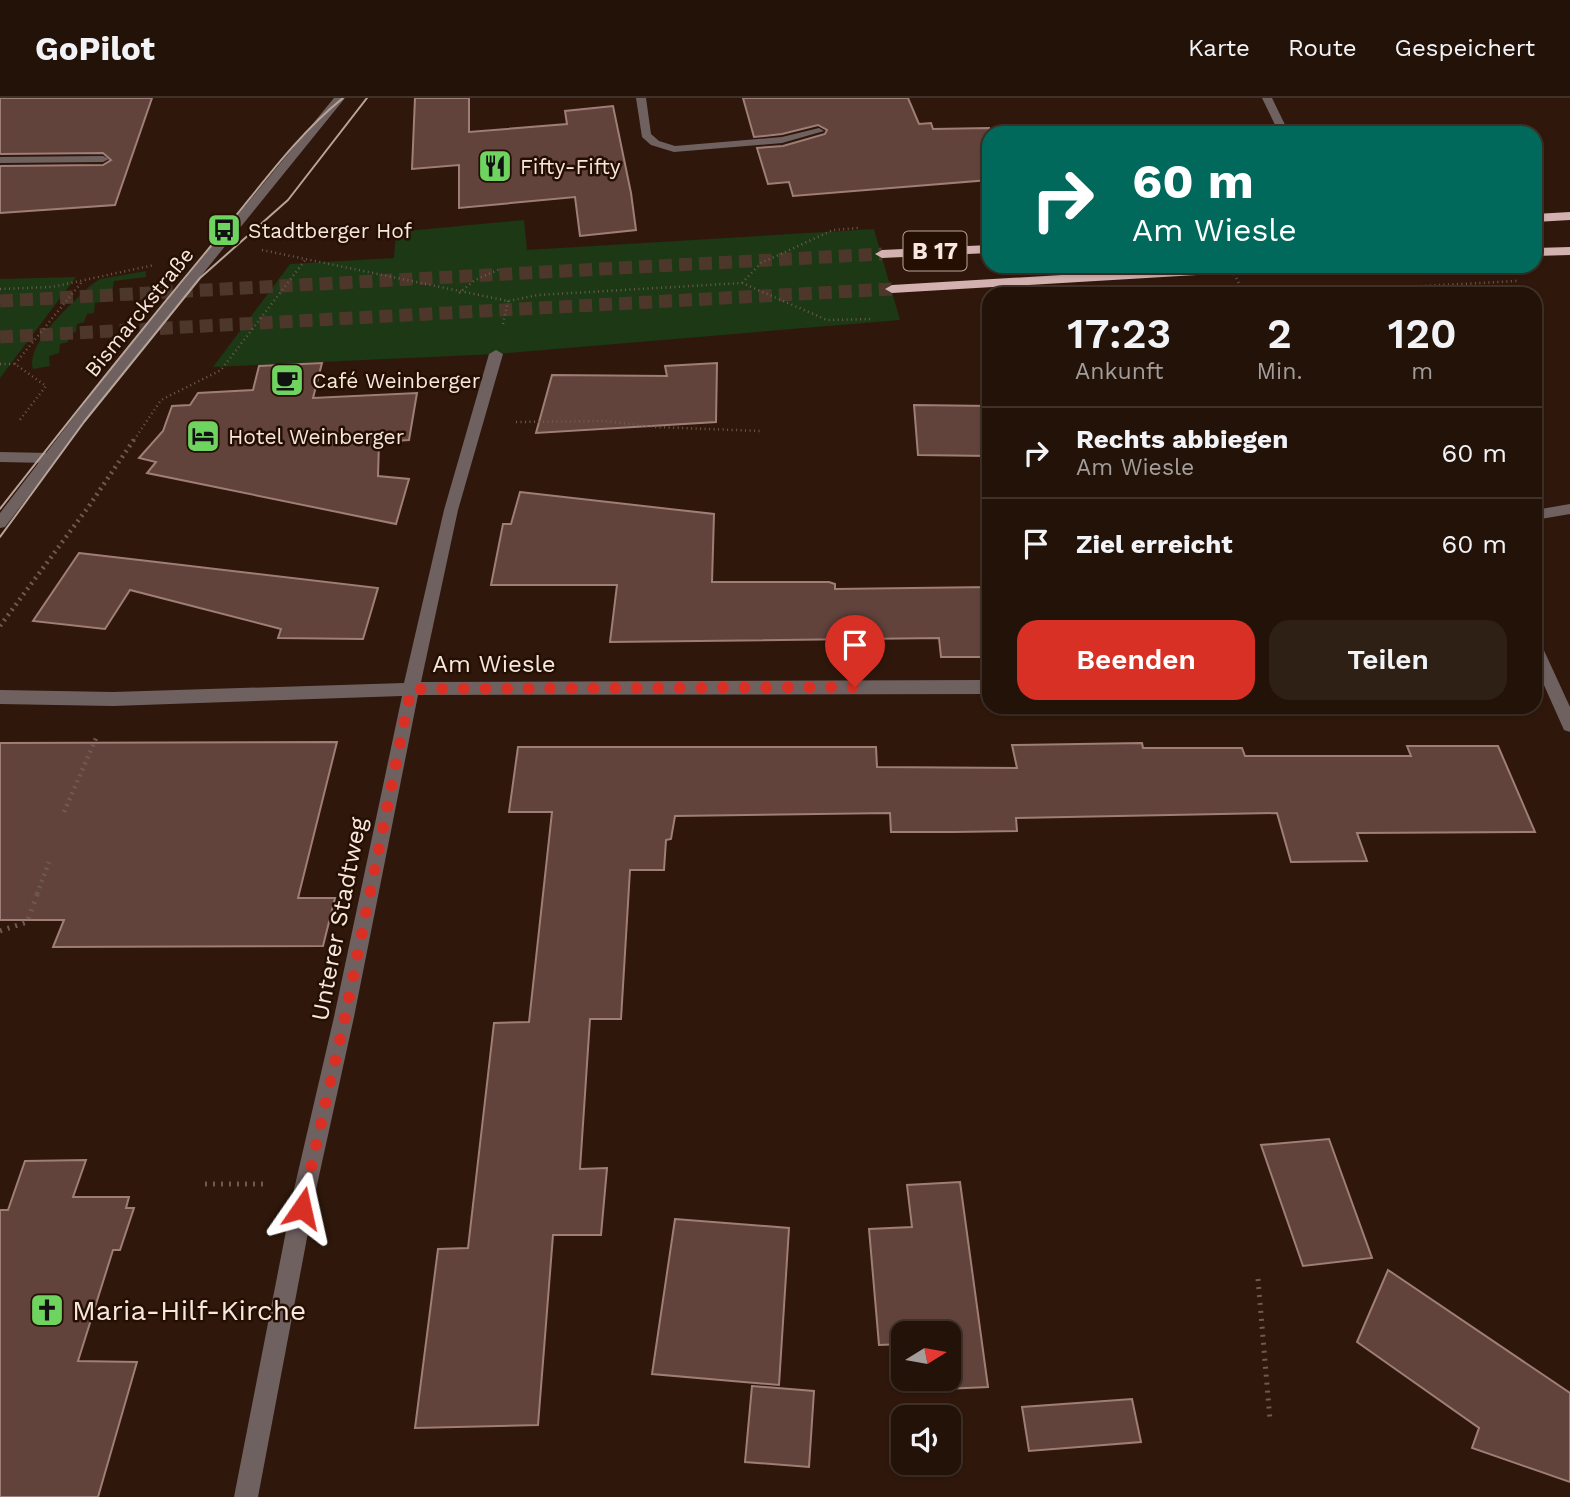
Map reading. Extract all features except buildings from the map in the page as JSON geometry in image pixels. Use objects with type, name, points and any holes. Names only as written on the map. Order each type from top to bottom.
[{"type":"highway","points":[[1542,218],[1570,216]]},
{"type":"highway","name":"B 17","points":[[882,254],[982,248]]},
{"type":"highway","points":[[1542,252],[1570,251]]},
{"type":"highway","name":"B 17","points":[[892,289],[1162,273]]},
{"type":"street","name":"Bismarckstraße","points":[[0,523],[111,378],[341,98]]},
{"type":"street","points":[[640,98],[646,135],[655,143],[674,149],[782,140],[819,131]]},
{"type":"street","points":[[1267,98],[1281,126]]},
{"type":"street","points":[[0,160],[103,159]]},
{"type":"street","name":"Unterer Stadtweg","points":[[246,1497],[306,1185],[345,1017],[411,689],[451,510],[496,354]]},
{"type":"street","points":[[0,457],[50,458]]},
{"type":"street","points":[[1542,513],[1570,509]]},
{"type":"street","points":[[1543,685],[1570,725]]},
{"type":"street","name":"Am Wiesle","points":[[0,697],[113,699],[411,689],[982,687]]},
{"type":"path","points":[[221,246],[265,251],[508,301],[538,295],[742,283]]},
{"type":"path","points":[[0,626],[89,506],[160,400],[221,370],[306,259]]},
{"type":"path","points":[[0,289],[52,287],[153,266]]},
{"type":"path","points":[[459,293],[475,280],[500,270]]},
{"type":"path","points":[[1432,287],[1526,281]]},
{"type":"path","points":[[16,364],[81,282]]},
{"type":"path","points":[[0,364],[16,364],[46,386],[15,426]]},
{"type":"path","points":[[477,420],[603,421],[656,427],[761,431]]},
{"type":"path","points":[[64,812],[113,699]]},
{"type":"path","points":[[0,931],[27,922],[49,862]]},
{"type":"path","points":[[205,1184],[254,1184]]},
{"type":"path","points":[[1258,1279],[1270,1420]]},
{"type":"green space","points":[[524,220],[527,250],[874,229],[900,320],[496,354],[213,367],[290,264],[394,258],[396,232]]},
{"type":"green space","points":[[146,271],[146,277],[114,281],[112,292],[105,293],[103,302],[95,303],[94,313],[87,314],[84,322],[77,324],[76,332],[68,334],[68,342],[60,344],[59,353],[49,356],[50,366],[33,369],[33,358],[44,335],[91,285],[100,279]]},
{"type":"green space","points":[[76,277],[0,378],[0,279]]},
{"type":"tunnel","points":[[0,301],[882,254]]},
{"type":"tunnel","points":[[0,337],[892,289]]},
{"type":"tram line","points":[[0,509],[112,367],[282,160],[311,127],[343,98]]},
{"type":"tram line","points":[[0,537],[84,422],[200,278],[288,200],[367,98]]},
{"type":"place","name":"Fifty-Fifty","points":[[495,166]]},
{"type":"place","name":"Stadtberger Hof","points":[[224,230]]},
{"type":"place","name":"Café Weinberger","points":[[287,380]]},
{"type":"place","name":"Hotel Weinberger","points":[[203,436]]},
{"type":"place","name":"Maria-Hilf-Kirche","points":[[47,1310]]},
{"type":"route","points":[[302,1208],[345,1017],[411,689],[855,687]]}]
